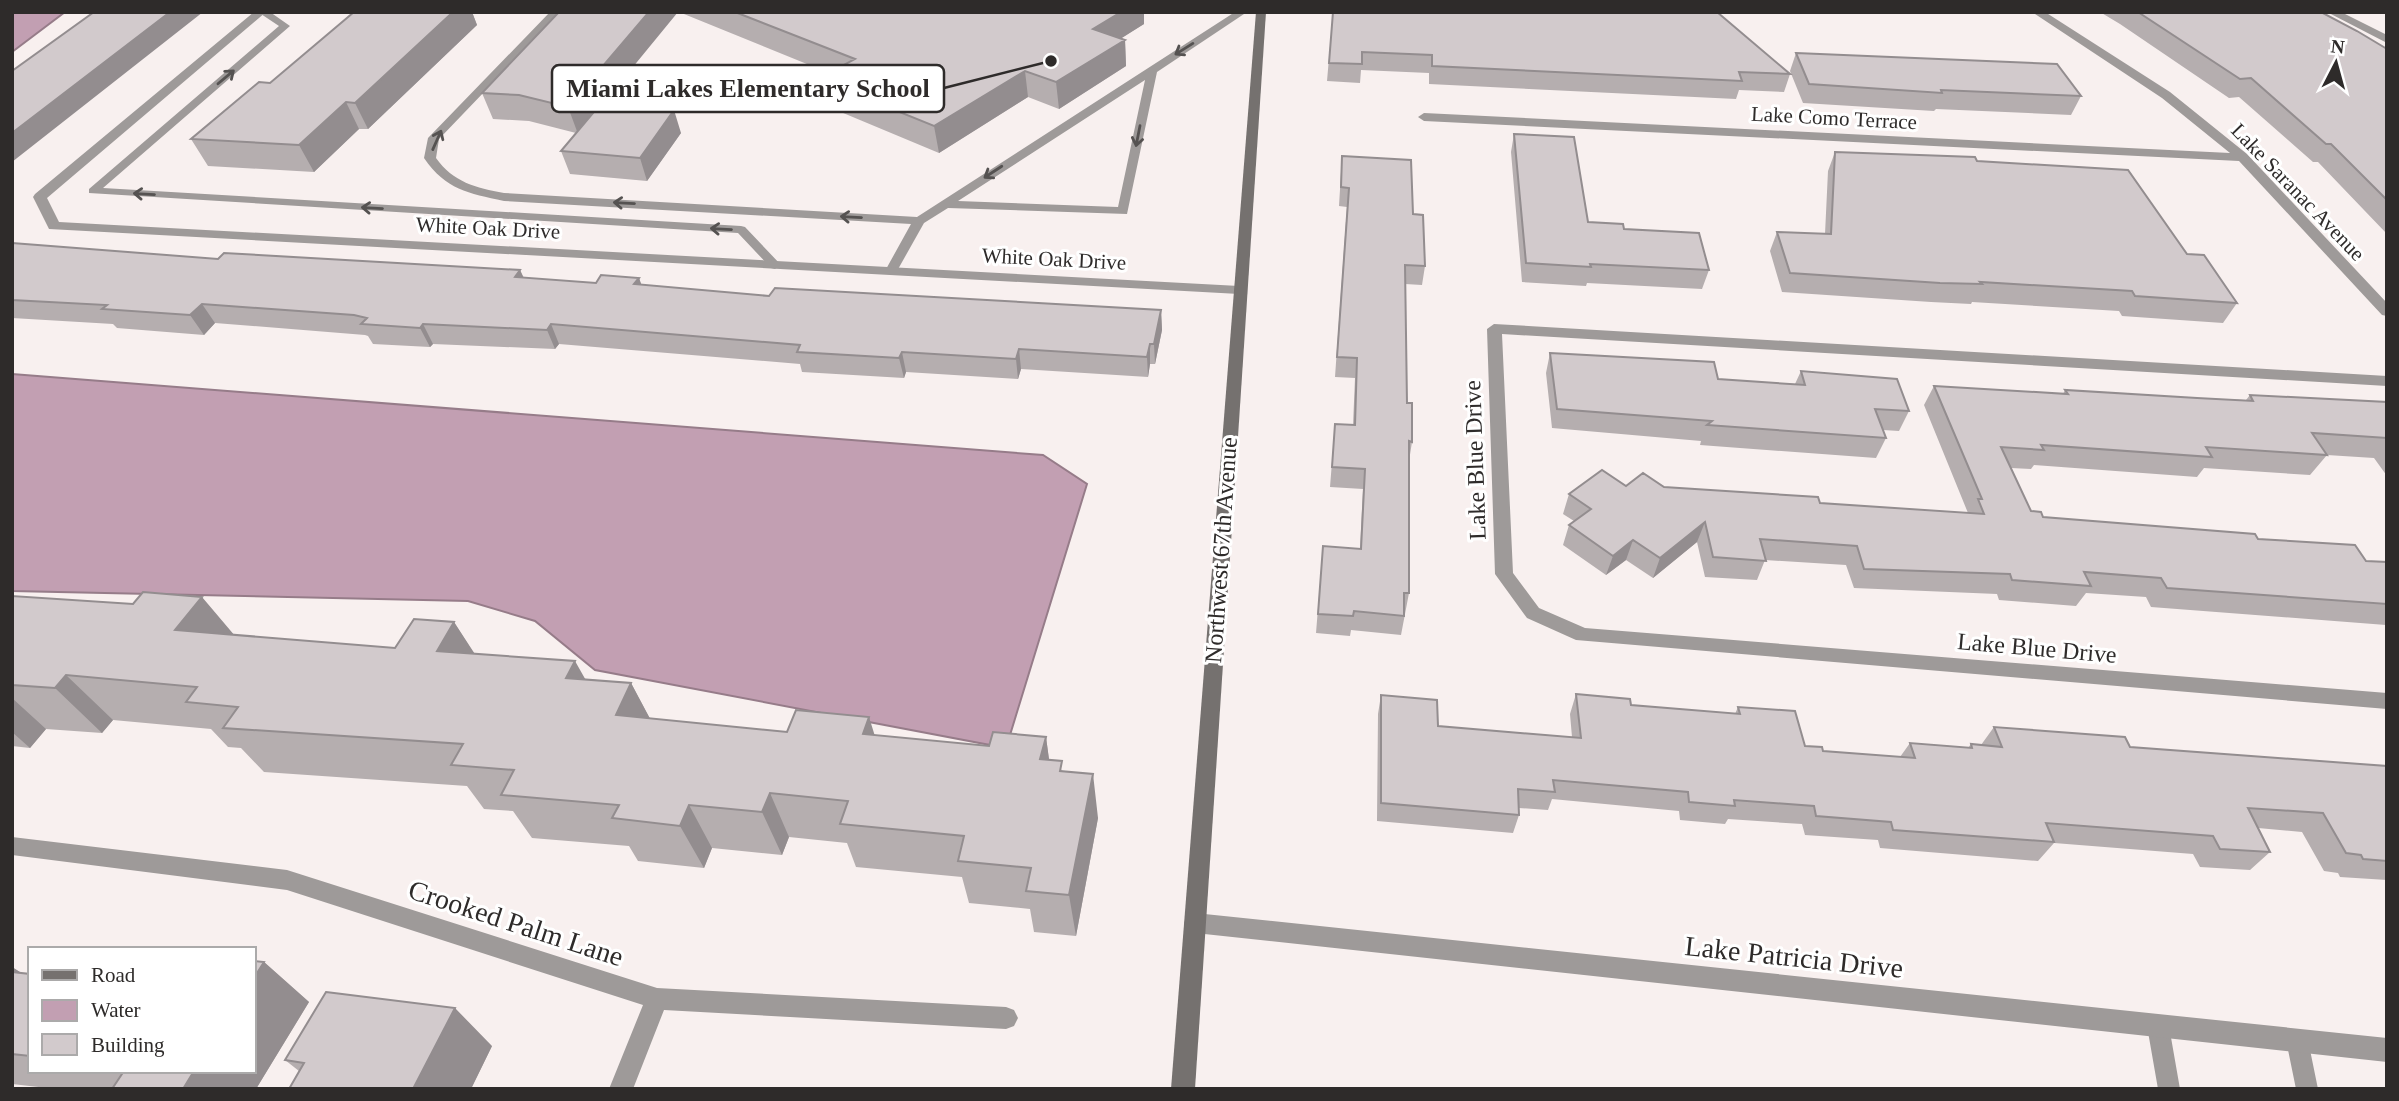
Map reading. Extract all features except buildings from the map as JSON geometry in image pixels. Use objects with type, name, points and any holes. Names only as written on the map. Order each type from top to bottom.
[{"type":"main road","name":"Northwest 67th Avenue","points":[[1183,1089],[1261,12]]},
{"type":"street","name":"White Oak Drive","points":[[262,12],[40,197],[54,226],[1240,290]]},
{"type":"street","name":"Lake Saranac Avenue","points":[[2037,12],[2166,95],[2242,157],[2387,312]]},
{"type":"street","points":[[2332,12],[2387,40]]},
{"type":"street","name":"Lake Como Terrace","points":[[1424,117],[2242,157]]},
{"type":"street","name":"Lake Blue Drive","points":[[2387,381],[1494,329],[1504,574],[1533,613],[1583,635],[2387,701]]},
{"type":"street","name":"Crooked Palm Lane","points":[[12,846],[287,880],[657,999],[1006,1018]]},
{"type":"street","name":"Lake Patricia Drive","points":[[1195,923],[2387,1050]]},
{"type":"street","points":[[621,1089],[657,999]]},
{"type":"lane","points":[[262,12],[285,26],[93,191],[741,230],[775,265]]},
{"type":"lane","points":[[556,12],[434,138],[430,158],[442,177],[467,190],[504,197],[919,220]]},
{"type":"lane","points":[[891,271],[919,220],[1241,12]]},
{"type":"lane","points":[[944,204],[1123,211],[1152,69]]},
{"type":"lane","points":[[2158,1026],[2169,1089]]},
{"type":"lane","points":[[2297,1040],[2306,1089]]},
{"type":"water","points":[[12,12],[65,12],[12,52]]},
{"type":"water","points":[[12,374],[1043,455],[1087,484],[1006,748],[595,670],[535,621],[468,601],[12,591]]},
{"type":"place","name":"Miami Lakes Elementary School","points":[[1051,61]]}]
